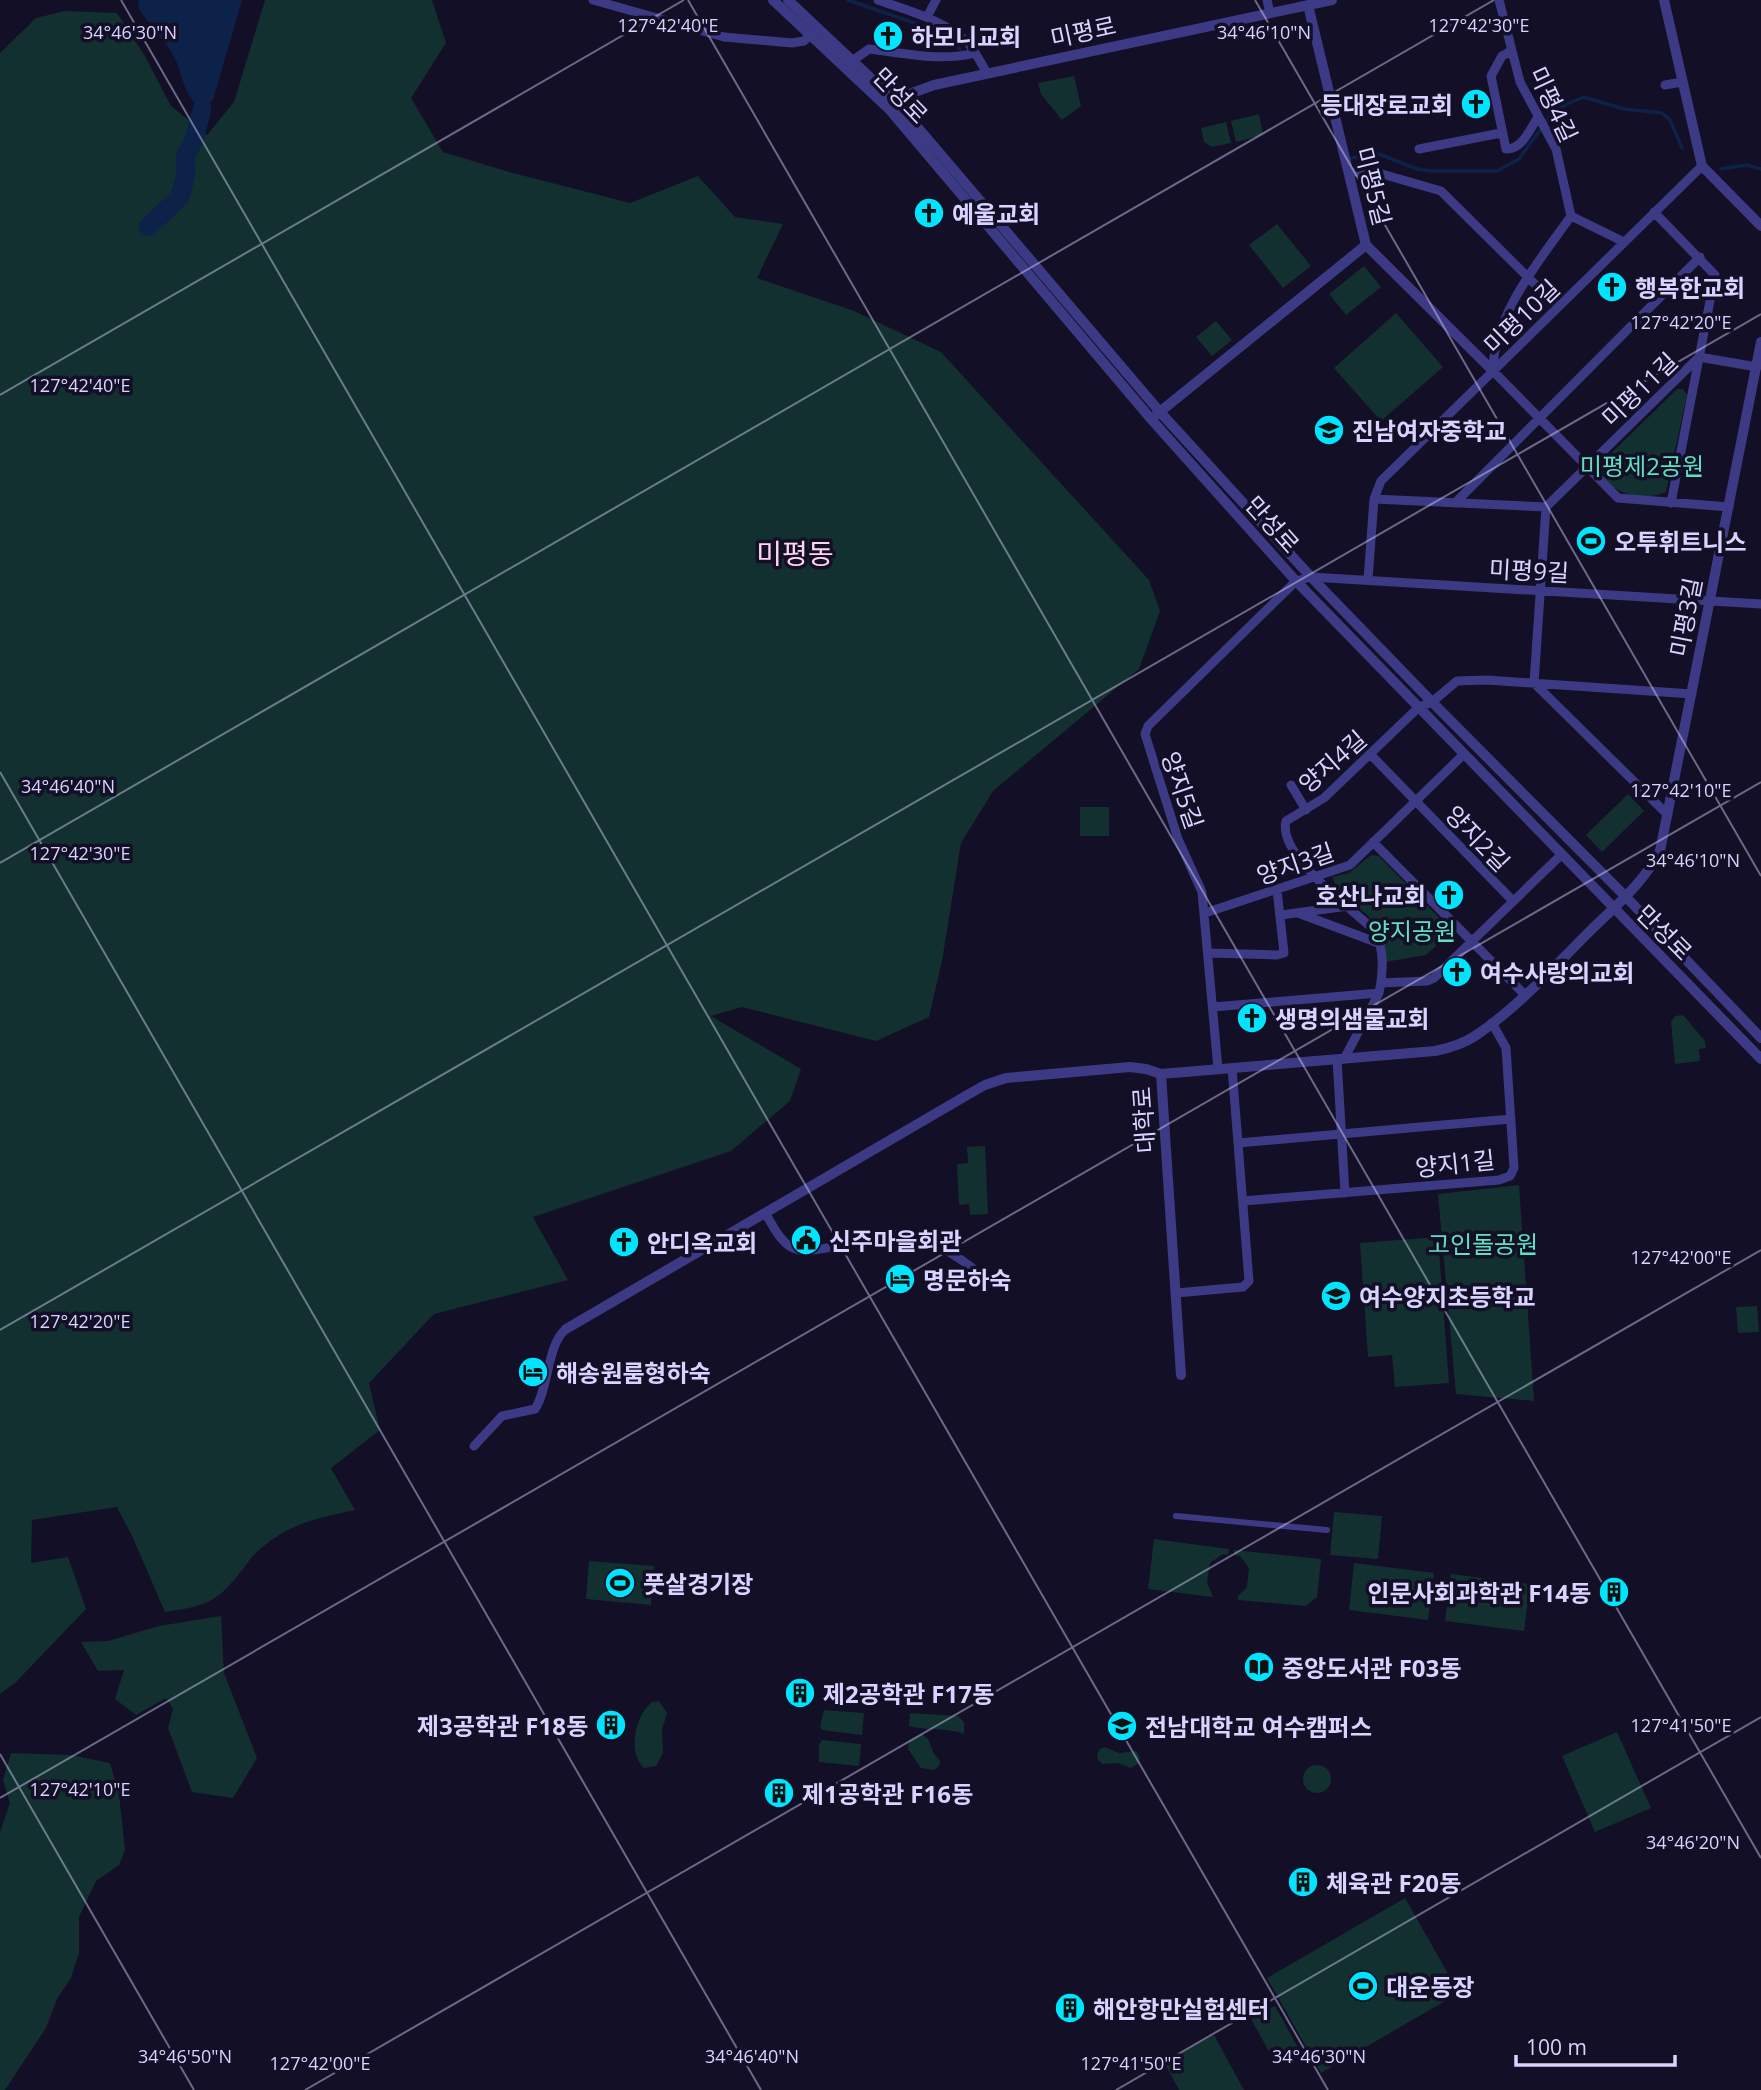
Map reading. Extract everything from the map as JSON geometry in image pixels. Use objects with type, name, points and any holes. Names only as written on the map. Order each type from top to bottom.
[{"type":"street","points":[[593,0],[724,37],[792,43],[804,41],[813,32]]},
{"type":"street","name":"만성로","points":[[773,0],[852,61],[1296,581],[1761,1059]]},
{"type":"street","name":"만성로","points":[[788,0],[813,32],[893,106]]},
{"type":"street","points":[[878,0],[927,17],[955,33],[975,53],[987,73]]},
{"type":"street","points":[[927,17],[936,0]]},
{"type":"street","points":[[1267,0],[1270,13]]},
{"type":"street","name":"미평로","points":[[893,106],[922,88],[1332,0]]},
{"type":"street","name":"미평4길","points":[[1499,0],[1524,91],[1556,149],[1570,216]]},
{"type":"street","points":[[1664,0],[1702,166],[1761,226]]},
{"type":"street","name":"미평5길","points":[[1308,5],[1367,245],[1493,371]]},
{"type":"street","points":[[852,61],[869,49],[958,58],[975,53]]},
{"type":"street","points":[[1511,51],[1502,56],[1491,75],[1505,148],[1513,149],[1521,143],[1539,119]]},
{"type":"street","points":[[1665,85],[1682,82]]},
{"type":"street","points":[[1419,149],[1501,133]]},
{"type":"street","name":"미평10길","points":[[1368,580],[1374,499],[1379,485],[1392,469],[1702,166]]},
{"type":"street","points":[[1349,172],[1375,172],[1441,191],[1558,307]]},
{"type":"street","name":"미평11길","points":[[1654,212],[1700,257],[1715,277],[1671,503]]},
{"type":"street","points":[[1624,242],[1570,216],[1528,277],[1500,333],[1494,351],[1493,371],[1620,499],[1729,507]]},
{"type":"street","points":[[1155,416],[1367,245]]},
{"type":"street","name":"미평11길","points":[[1539,418],[1700,257]]},
{"type":"street","name":"미평3길","points":[[1612,908],[1654,861],[1664,838],[1761,342]]},
{"type":"street","name":"미평11길","points":[[1699,357],[1757,367]]},
{"type":"street","name":"미평11길","points":[[1546,508],[1699,357]]},
{"type":"street","name":"만성로","points":[[1155,416],[1761,1038]]},
{"type":"street","points":[[1455,503],[1539,418]]},
{"type":"street","points":[[1374,499],[1546,508],[1534,683],[1668,815]]},
{"type":"street","name":"미평9길","points":[[1296,581],[1311,577],[1761,604]]},
{"type":"street","name":"양지5길","points":[[1218,1069],[1202,889],[1178,839],[1145,732],[1148,726],[1296,581]]},
{"type":"street","name":"미평3길","points":[[1419,707],[1432,702],[1461,680],[1692,694]]},
{"type":"street","name":"양지4길","points":[[1316,877],[1297,859],[1288,843],[1284,825],[1287,820],[1324,799],[1419,707]]},
{"type":"street","points":[[1370,754],[1416,802]]},
{"type":"street","name":"양지3길","points":[[1205,913],[1350,865],[1464,754]]},
{"type":"street","points":[[1291,785],[1306,810]]},
{"type":"street","name":"양지2길","points":[[1416,802],[1513,901]]},
{"type":"street","points":[[1373,842],[1525,995]]},
{"type":"street","name":"양지2길","points":[[1381,983],[1430,980],[1473,942],[1561,855]]},
{"type":"street","points":[[1316,877],[1374,930],[1381,944],[1379,993],[1340,1059],[1345,1193]]},
{"type":"street","points":[[1208,953],[1282,954],[1285,950],[1277,890]]},
{"type":"street","points":[[1281,915],[1348,906]]},
{"type":"street","name":"대학로","points":[[1181,1375],[1161,1074],[1435,1051],[1451,1047],[1473,1037],[1525,995],[1612,908]]},
{"type":"street","points":[[1298,913],[1381,944]]},
{"type":"street","points":[[1213,1007],[1379,993]]},
{"type":"street","name":"양지1길","points":[[1243,1201],[1505,1179],[1513,1174],[1506,1048],[1492,1023]]},
{"type":"street","points":[[474,1446],[502,1416],[534,1409],[559,1335],[566,1329],[969,1094],[996,1080],[1130,1068],[1161,1074]]},
{"type":"street","points":[[1176,1293],[1243,1287],[1248,1284],[1232,1068]]},
{"type":"street","name":"양지1길","points":[[1238,1143],[1511,1119]]},
{"type":"street","points":[[765,1213],[785,1243],[796,1250],[813,1250],[884,1235],[903,1235],[959,1258],[990,1283]]},
{"type":"street","points":[[1176,1516],[1326,1530]]},
{"type":"green space","points":[[265,0],[432,0],[446,43],[411,98],[443,152],[630,203],[698,176],[735,217],[783,224],[757,278],[854,311],[941,352],[1149,580],[1160,611],[1139,669],[993,791],[961,843],[942,961],[929,1017],[876,1041],[742,1007],[711,1016],[801,1069],[790,1101],[731,1151],[533,1217],[568,1280],[434,1314],[369,1383],[380,1430],[331,1468],[355,1510],[316,1519],[271,1540],[257,1551],[215,1598],[198,1606],[165,1612],[117,1507],[32,1520],[31,1563],[68,1557],[86,1609],[16,1682],[0,1694],[0,53],[36,18],[65,11],[117,13],[145,56],[171,106],[207,135],[234,102]]},
{"type":"green space","points":[[1074,76],[1081,106],[1062,120],[1041,94],[1038,83]]},
{"type":"green space","points":[[1259,114],[1263,135],[1236,142],[1231,121]]},
{"type":"green space","points":[[1226,122],[1231,143],[1212,147],[1204,142],[1201,128]]},
{"type":"green space","points":[[1277,224],[1311,266],[1283,288],[1249,245]]},
{"type":"green space","points":[[1364,266],[1381,287],[1346,315],[1329,294]]},
{"type":"green space","points":[[1396,313],[1443,367],[1381,421],[1334,368]]},
{"type":"green space","points":[[1216,321],[1232,340],[1212,356],[1196,337]]},
{"type":"green space","name":"미평제2공원","points":[[1677,389],[1683,389],[1687,395],[1666,492],[1636,496],[1616,489],[1608,483],[1598,466]]},
{"type":"green space","points":[[1628,794],[1644,811],[1602,852],[1586,835]]},
{"type":"green space","points":[[1080,807],[1109,807],[1109,836],[1080,836]]},
{"type":"green space","name":"양지공원","points":[[1371,855],[1379,856],[1452,931],[1426,955],[1385,962],[1385,935],[1380,927],[1337,888],[1332,877],[1349,873]]},
{"type":"green space","points":[[1684,1016],[1705,1041],[1706,1048],[1699,1049],[1700,1061],[1675,1064],[1671,1022],[1674,1017]]},
{"type":"green space","points":[[985,1146],[988,1214],[970,1215],[969,1204],[959,1205],[957,1164],[968,1163],[967,1147]]},
{"type":"green space","name":"고인돌공원","points":[[1519,1185],[1534,1401],[1456,1394],[1438,1194]]},
{"type":"green space","points":[[1438,1237],[1449,1383],[1395,1387],[1392,1355],[1368,1357],[1360,1243]]},
{"type":"green space","points":[[1757,1306],[1759,1332],[1738,1333],[1736,1307]]},
{"type":"green space","points":[[1334,1512],[1382,1516],[1378,1559],[1330,1555]]},
{"type":"green space","points":[[1154,1539],[1229,1549],[1228,1555],[1223,1554],[1210,1563],[1207,1582],[1213,1597],[1148,1589]]},
{"type":"green space","points":[[1234,1550],[1321,1559],[1317,1597],[1306,1606],[1238,1600],[1238,1596],[1247,1587],[1249,1568],[1240,1556],[1234,1555]]},
{"type":"green space","name":"풋살경기장","points":[[589,1561],[654,1566],[651,1605],[586,1599]]},
{"type":"green space","points":[[1354,1563],[1434,1573],[1428,1620],[1349,1610]]},
{"type":"green space","points":[[1451,1574],[1530,1584],[1524,1631],[1445,1621]]},
{"type":"green space","points":[[221,1616],[224,1673],[257,1758],[233,1798],[192,1792],[168,1728],[173,1709],[166,1698],[136,1715],[115,1699],[124,1670],[98,1671],[81,1642],[108,1641],[159,1626]]},
{"type":"green space","points":[[659,1701],[667,1713],[662,1730],[663,1753],[656,1766],[644,1768],[636,1753],[635,1734],[646,1708],[652,1702]]},
{"type":"green space","points":[[824,1710],[864,1713],[862,1735],[822,1730],[820,1726]]},
{"type":"green space","points":[[910,1713],[958,1716],[964,1722],[964,1734],[909,1726]]},
{"type":"green space","points":[[1617,1732],[1651,1808],[1595,1832],[1562,1756]]},
{"type":"green space","points":[[922,1734],[928,1739],[940,1761],[934,1770],[921,1768],[908,1749],[909,1741]]},
{"type":"green space","points":[[822,1740],[861,1744],[859,1766],[819,1762],[819,1745]]},
{"type":"green space","points":[[1105,1747],[1119,1753],[1136,1751],[1140,1757],[1139,1763],[1131,1768],[1118,1763],[1103,1764],[1098,1760],[1097,1754]]},
{"type":"green space","points":[[11,1753],[71,1755],[110,1763],[119,1794],[125,1850],[119,1865],[96,1881],[79,1917],[79,1953],[71,1978],[57,1999],[46,2028],[5,2090],[0,2090],[0,1832],[10,1803],[3,1780]]},
{"type":"green space","points":[[1317,1765],[1327,1769],[1331,1779],[1327,1789],[1317,1793],[1307,1789],[1303,1779],[1307,1769]]},
{"type":"green space","name":"대운동장","points":[[1405,1898],[1459,1993],[1321,2073],[1267,1978]]},
{"type":"green space","points":[[1275,2006],[1301,2053],[1277,2066],[1251,2019]]},
{"type":"green space","points":[[1214,2035],[1244,2090],[1179,2090],[1164,2062]]},
{"type":"water","points":[[138,0],[242,0],[213,100],[202,109],[187,92],[173,55],[139,9]]},
{"type":"waterway","points":[[848,0],[926,27],[960,49]]},
{"type":"waterway","points":[[1351,158],[1379,154],[1417,169],[1497,171],[1519,159],[1554,111],[1584,97],[1624,109],[1662,113],[1670,120],[1682,148]]},
{"type":"waterway","points":[[148,227],[180,197],[186,174],[185,157],[194,140],[202,109]]},
{"type":"waterway","points":[[1721,169],[1747,165],[1761,169]]},
{"type":"place","name":"하모니교회","points":[[888,36]]},
{"type":"place","name":"등대장로교회","points":[[1476,104]]},
{"type":"place","name":"예울교회","points":[[929,213]]},
{"type":"place","name":"행복한교회","points":[[1612,287]]},
{"type":"place","name":"진남여자중학교","points":[[1329,430]]},
{"type":"place","name":"오투휘트니스","points":[[1591,541]]},
{"type":"place","name":"호산나교회","points":[[1449,895]]},
{"type":"place","name":"여수사랑의교회","points":[[1457,972]]},
{"type":"place","name":"생명의샘물교회","points":[[1252,1018]]},
{"type":"place","name":"신주마을회관","points":[[806,1240]]},
{"type":"place","name":"안디옥교회","points":[[624,1242]]},
{"type":"place","name":"명문하숙","points":[[900,1279]]},
{"type":"place","name":"여수양지초등학교","points":[[1336,1296]]},
{"type":"place","name":"해송원룸형하숙","points":[[533,1372]]},
{"type":"place","name":"풋살경기장","points":[[620,1583]]},
{"type":"place","name":"인문사회과학관 F14동","points":[[1614,1592]]},
{"type":"place","name":"중앙도서관 F03동","points":[[1259,1667]]},
{"type":"place","name":"제2공학관 F17동","points":[[800,1693]]},
{"type":"place","name":"제3공학관 F18동","points":[[611,1725]]},
{"type":"place","name":"전남대학교 여수캠퍼스","points":[[1122,1726]]},
{"type":"place","name":"제1공학관 F16동","points":[[779,1793]]},
{"type":"place","name":"체육관 F20동","points":[[1303,1882]]},
{"type":"place","name":"대운동장","points":[[1363,1986]]},
{"type":"place","name":"해안항만실험센터","points":[[1070,2008]]},
{"type":"district","name":"미평동","points":[[795,553]]}]
